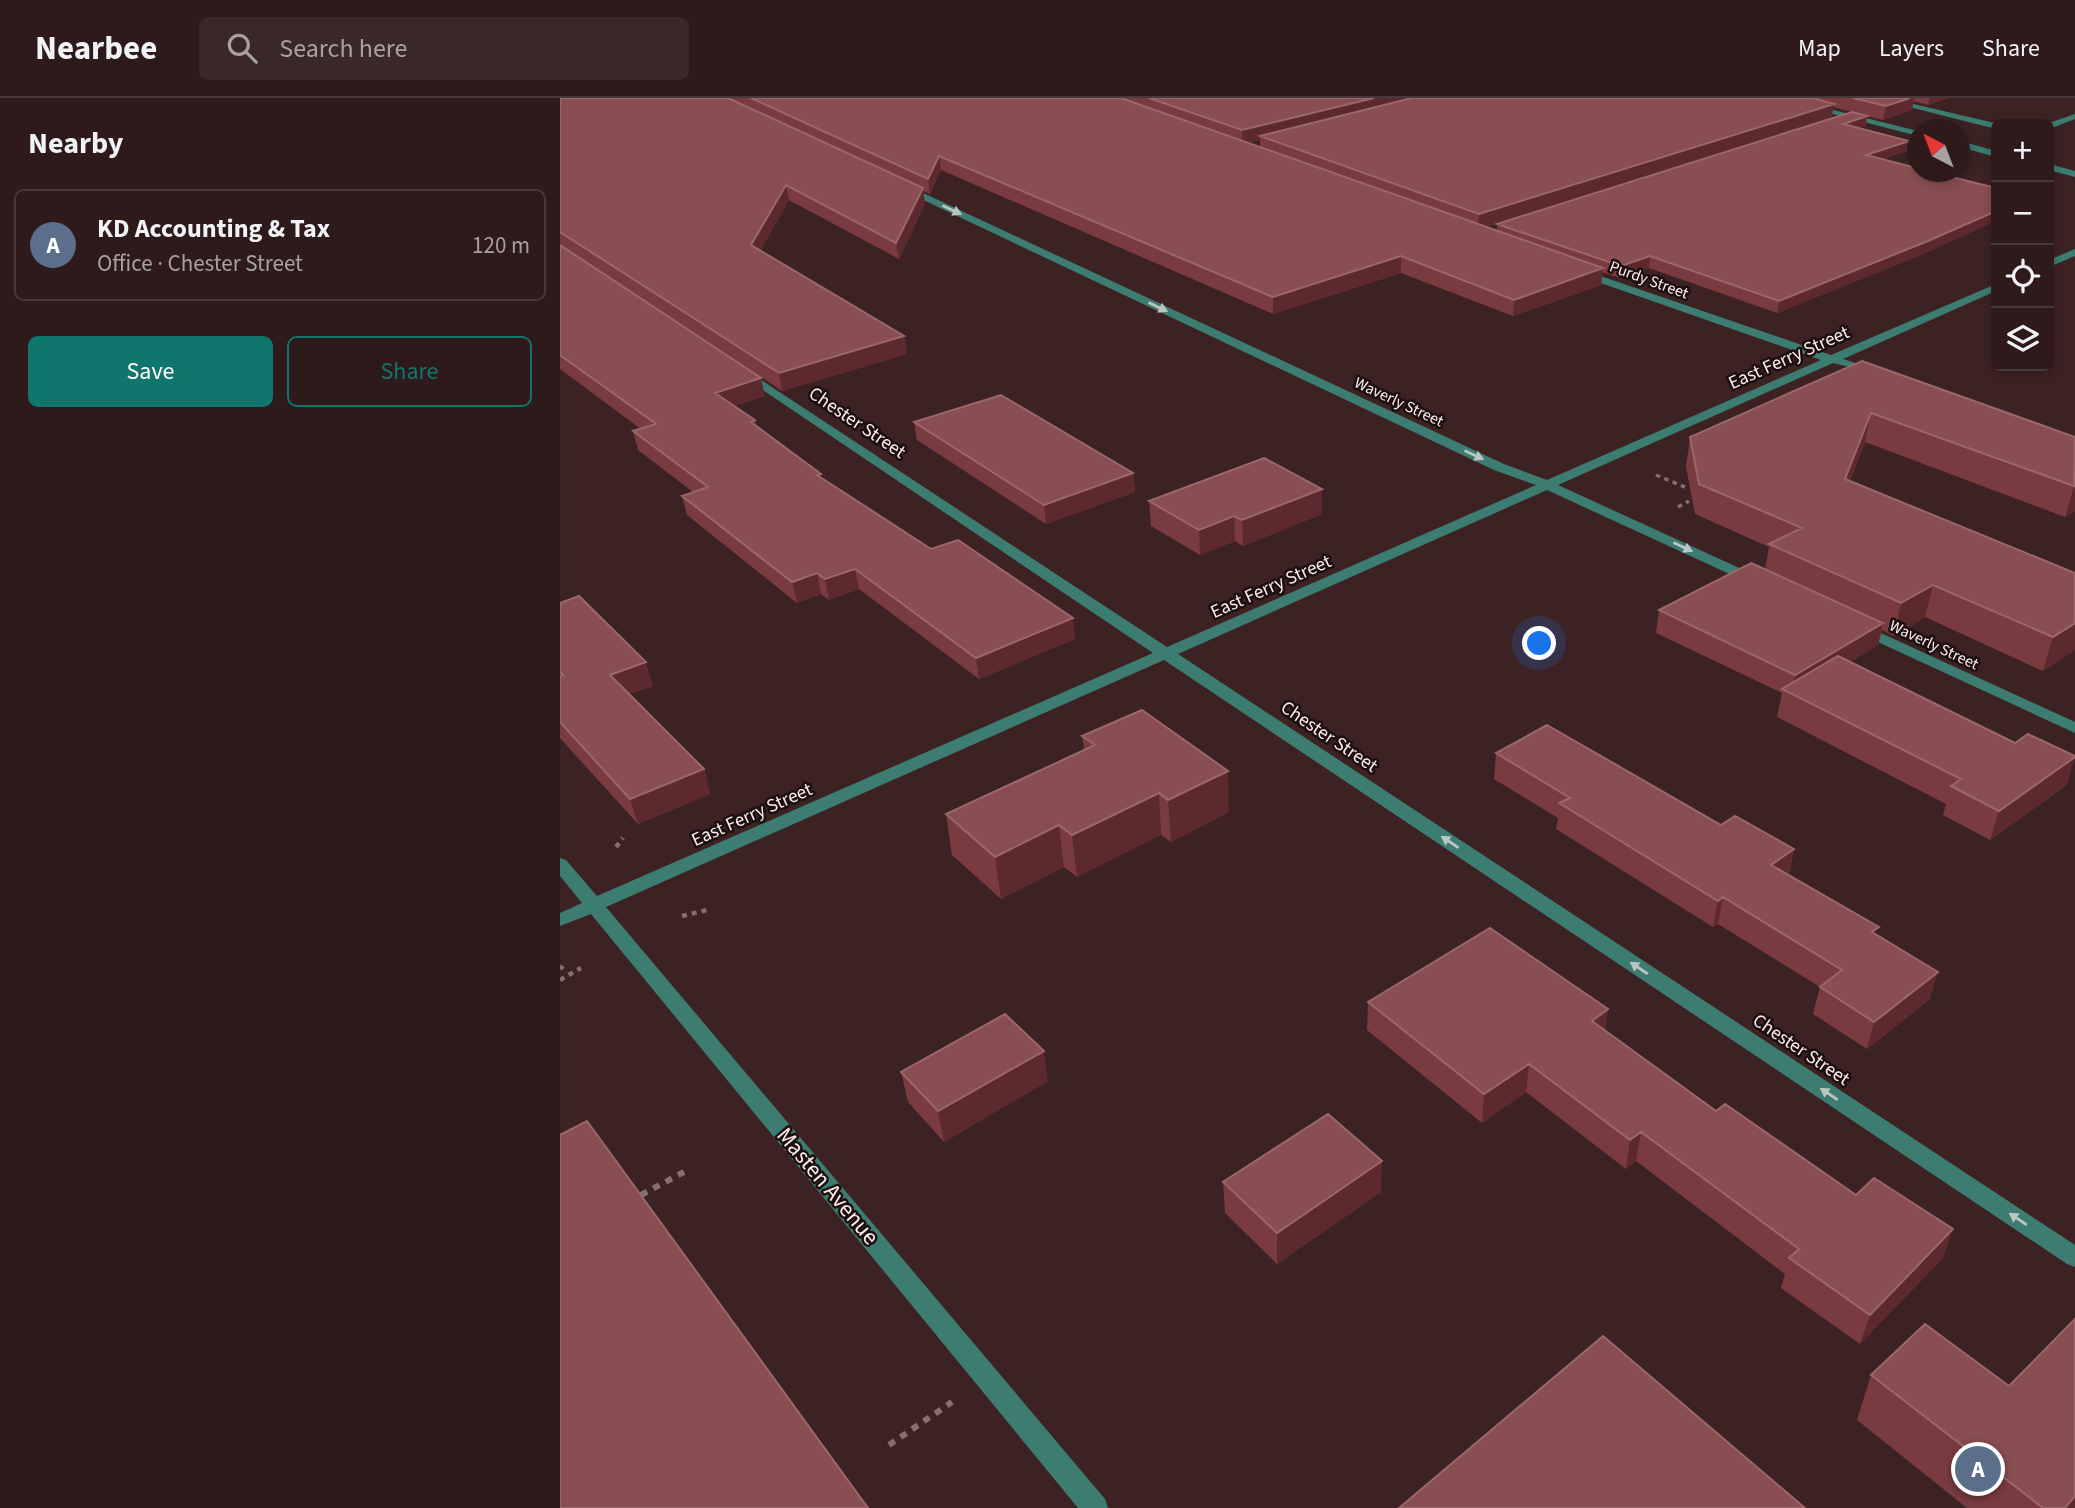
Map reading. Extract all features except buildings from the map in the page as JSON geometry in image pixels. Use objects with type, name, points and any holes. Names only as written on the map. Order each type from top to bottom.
[{"type":"street","points":[[1775,98],[1907,132]]},
{"type":"street","points":[[1878,98],[1991,125]]},
{"type":"street","points":[[2054,124],[2075,116]]},
{"type":"street","points":[[1823,125],[1849,117]]},
{"type":"street","points":[[1970,147],[1991,153]]},
{"type":"street","points":[[2054,168],[2075,174]]},
{"type":"street","name":"Waverly Street","points":[[885,179],[1499,467],[1548,485],[1762,584]]},
{"type":"street","points":[[2054,262],[2075,253]]},
{"type":"street","points":[[2054,262],[2075,265]]},
{"type":"street","name":"Purdy Street","points":[[1568,267],[1886,377]]},
{"type":"street","name":"East Ferry Street","points":[[560,920],[1991,289]]},
{"type":"street","name":"Chester Street","points":[[731,365],[2075,1257]]},
{"type":"street","name":"Waverly Street","points":[[1850,624],[2075,728]]},
{"type":"street","name":"Masten Avenue","points":[[560,864],[1095,1508]]},
{"type":"path","points":[[1648,472],[1687,488]]},
{"type":"path","points":[[616,847],[623,838]]},
{"type":"path","points":[[682,916],[706,910]]},
{"type":"path","points":[[560,980],[581,968]]},
{"type":"path","points":[[641,1195],[684,1172]]},
{"type":"path","points":[[890,1445],[987,1378]]},
{"type":"place","name":"KD Accounting & Tax","points":[[1978,1469]]}]
